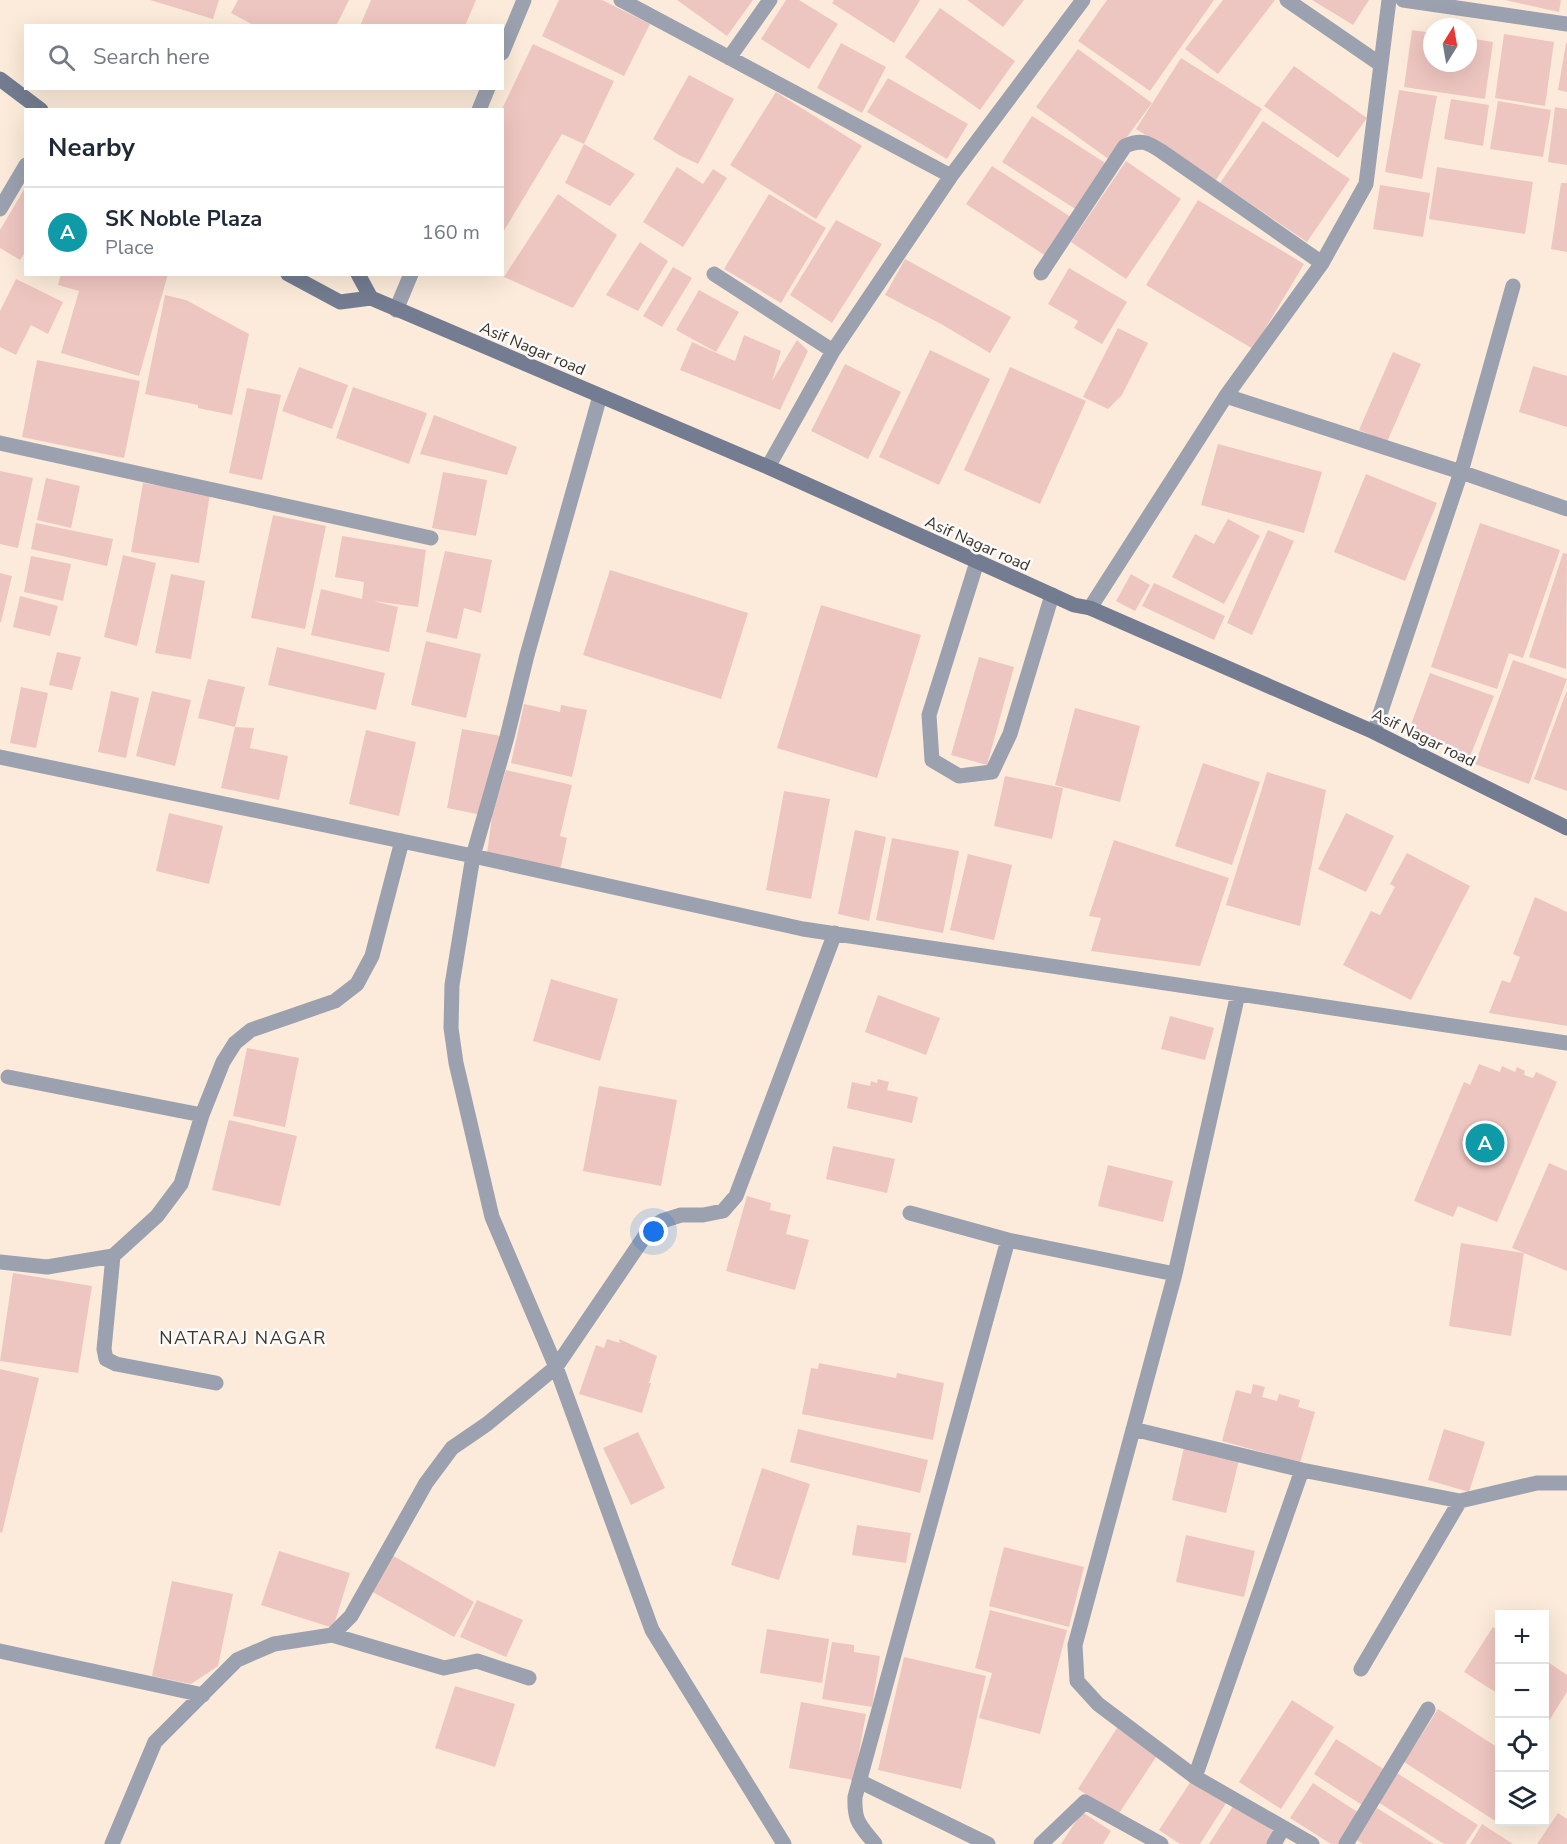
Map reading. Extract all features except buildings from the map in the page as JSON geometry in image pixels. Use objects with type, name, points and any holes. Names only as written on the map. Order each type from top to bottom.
[{"type":"main road","points":[[0,79],[38,108]]},
{"type":"main road","points":[[292,276],[340,302],[371,298],[359,276]]},
{"type":"main road","name":"Asif Nagar road","points":[[371,298],[768,467],[1074,605],[1090,608],[1374,732],[1567,828]]},
{"type":"street","points":[[504,48],[525,0]]},
{"type":"street","points":[[621,0],[951,176]]},
{"type":"street","points":[[729,58],[770,0]]},
{"type":"street","points":[[768,467],[833,351],[951,176],[1083,0]]},
{"type":"street","points":[[1287,0],[1380,64]]},
{"type":"street","points":[[1090,608],[1226,396],[1322,263],[1366,184],[1389,0]]},
{"type":"street","points":[[1403,0],[1567,24]]},
{"type":"street","points":[[480,108],[487,90]]},
{"type":"street","points":[[1041,273],[1125,146],[1136,141],[1148,143],[1161,151],[1322,263]]},
{"type":"street","points":[[0,209],[24,168]]},
{"type":"street","points":[[714,274],[833,351]]},
{"type":"street","points":[[396,310],[410,276]]},
{"type":"street","points":[[1374,732],[1461,472],[1513,286]]},
{"type":"street","points":[[600,396],[526,655],[507,737],[473,856],[452,985],[451,1028],[456,1063],[492,1217],[556,1367],[652,1630],[784,1844]]},
{"type":"street","points":[[1226,396],[1567,509]]},
{"type":"street","points":[[0,443],[431,538]]},
{"type":"street","points":[[977,562],[929,715],[933,760],[959,776],[992,772],[1010,734],[1052,595]]},
{"type":"street","points":[[0,757],[473,856],[803,929],[1567,1043]]},
{"type":"street","points":[[0,1262],[46,1267],[113,1256],[157,1216],[181,1184],[202,1115],[223,1062],[235,1043],[251,1030],[335,1001],[357,984],[372,956],[402,841]]},
{"type":"street","points":[[332,1635],[351,1616],[426,1484],[452,1448],[487,1424],[556,1367],[649,1230],[662,1221],[681,1215],[703,1215],[723,1210],[736,1196],[835,933]]},
{"type":"street","points":[[1238,994],[1175,1274],[1075,1646],[1077,1681],[1098,1704],[1195,1777],[1312,1844]]},
{"type":"street","points":[[9,1077],[202,1115]]},
{"type":"street","points":[[910,1213],[1008,1239],[1175,1274]]},
{"type":"street","points":[[875,1844],[854,1813],[855,1797],[1008,1239]]},
{"type":"street","points":[[113,1256],[104,1349],[106,1359],[116,1364],[216,1383]]},
{"type":"street","points":[[1133,1429],[1302,1470],[1460,1501],[1538,1483],[1567,1483]]},
{"type":"street","points":[[1195,1777],[1302,1470]]},
{"type":"street","points":[[1361,1669],[1460,1501]]},
{"type":"street","points":[[112,1844],[155,1742],[237,1660],[274,1644],[332,1635],[444,1668],[477,1661],[529,1678]]},
{"type":"street","points":[[0,1651],[203,1695]]},
{"type":"street","points":[[1346,1844],[1428,1709]]},
{"type":"street","points":[[859,1781],[988,1844]]},
{"type":"street","points":[[1041,1844],[1085,1802],[1161,1844]]},
{"type":"street","points":[[1274,1844],[1284,1828]]},
{"type":"place","name":"SK Noble Plaza","points":[[1485,1143]]},
{"type":"district","name":"NATARAJ NAGAR","points":[[243,1338]]}]
